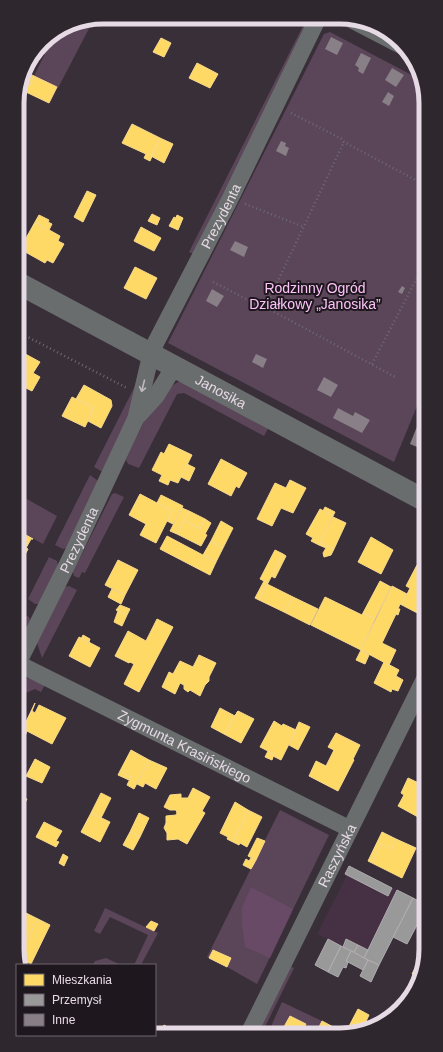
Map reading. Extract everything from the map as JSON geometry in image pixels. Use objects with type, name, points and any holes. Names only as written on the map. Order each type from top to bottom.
[{"type":"street","name":"Prezydenta","points":[[24,653],[136,418],[150,354],[230,198],[315,24]]},
{"type":"street","name":"Janosika","points":[[24,287],[419,497]]},
{"type":"street","name":"Prezydenta","points":[[136,418],[156,396],[174,367]]},
{"type":"street","name":"Zygmunta Krasińskiego","points":[[24,666],[350,829]]},
{"type":"street","name":"Raszyńska","points":[[251,1028],[419,690]]},
{"type":"path","points":[[290,112],[419,182]]},
{"type":"path","points":[[265,308],[344,142]]},
{"type":"path","points":[[230,198],[304,226]]},
{"type":"path","points":[[372,364],[419,274]]},
{"type":"path","points":[[214,282],[396,378]]},
{"type":"path","points":[[24,335],[131,390]]},
{"type":"shaded area","points":[[351,867],[413,898],[379,965],[317,934]]},
{"type":"shaded area","points":[[251,887],[293,909],[270,958],[245,947],[242,926],[242,907]]},
{"type":"green space","points":[[304,24],[308,24],[193,254],[189,252]]},
{"type":"green space","points":[[91,25],[58,88],[34,76],[49,46],[68,32]]},
{"type":"green space","name":"Rodzinny Ogród Działkowy „Janosika”","points":[[330,32],[414,76],[418,93],[419,401],[394,462],[168,343],[324,34]]},
{"type":"green space","points":[[138,380],[134,404],[104,471],[101,471],[94,467]]},
{"type":"green space","points":[[178,382],[182,382],[269,427],[264,436],[184,393],[177,394],[139,468],[128,464],[126,460],[153,406],[169,388]]},
{"type":"green space","points":[[90,475],[97,480],[98,484],[67,548],[63,549],[55,545]]},
{"type":"green space","points":[[115,493],[124,497],[85,573],[82,572],[79,578],[74,576],[73,572],[112,494]]},
{"type":"green space","points":[[24,497],[57,516],[43,544],[24,534]]},
{"type":"green space","points":[[49,557],[57,561],[58,565],[39,604],[35,604],[28,599]]},
{"type":"green space","points":[[69,586],[77,590],[42,658],[37,643],[65,587]]},
{"type":"green space","points":[[24,614],[29,617],[30,620],[24,633]]},
{"type":"green space","points":[[28,678],[45,685],[41,692],[35,689],[26,693],[24,697],[24,680]]},
{"type":"green space","points":[[280,810],[329,835],[257,984],[227,967],[230,958],[214,950],[209,958],[207,957]]},
{"type":"green space","points":[[105,908],[158,933],[142,964],[134,964],[148,935],[110,917],[100,934],[94,931]]},
{"type":"green space","points":[[106,958],[119,964],[94,964],[95,961]]},
{"type":"green space","points":[[292,967],[294,968],[264,1028],[260,1028],[260,1026],[288,969]]},
{"type":"green space","points":[[282,1002],[322,1021],[318,1028],[304,1028],[306,1024],[290,1016],[283,1028],[270,1028]]},
{"type":"building: Mieszkania","points":[[161,38],[171,43],[164,57],[153,52]]},
{"type":"building: Mieszkania","points":[[197,63],[218,74],[210,88],[189,78]]},
{"type":"building: Mieszkania","points":[[30,74],[34,76],[25,95]]},
{"type":"building: Mieszkania","points":[[34,76],[57,87],[49,103],[26,92]]},
{"type":"building: Mieszkania","points":[[132,124],[160,138],[150,161],[144,158],[146,154],[122,143]]},
{"type":"building: Mieszkania","points":[[160,138],[173,144],[164,163],[151,156]]},
{"type":"building: Mieszkania","points":[[87,191],[96,195],[83,222],[74,217]]},
{"type":"building: Mieszkania","points":[[152,214],[160,218],[157,225],[148,221]]},
{"type":"building: Mieszkania","points":[[39,215],[49,220],[48,222],[52,224],[49,230],[35,222]]},
{"type":"building: Mieszkania","points":[[177,215],[183,218],[178,230],[169,226],[174,217],[176,218]]},
{"type":"building: Mieszkania","points":[[35,222],[60,236],[58,241],[64,244],[53,263],[47,260],[45,263],[24,251],[24,242]]},
{"type":"building: Mieszkania","points":[[141,227],[161,238],[154,251],[134,241]]},
{"type":"building: Mieszkania","points":[[135,267],[157,278],[146,299],[124,288]]},
{"type":"building: Mieszkania","points":[[24,353],[40,362],[33,373],[40,377],[32,391],[24,387]]},
{"type":"building: Mieszkania","points":[[84,385],[111,400],[112,406],[101,428],[88,421],[93,410],[92,407],[76,399]]},
{"type":"building: Mieszkania","points":[[72,397],[92,407],[93,410],[85,427],[62,416]]},
{"type":"building: Mieszkania","points":[[169,444],[192,455],[178,483],[170,480],[168,485],[159,481],[162,475],[152,470],[161,452],[164,454]]},
{"type":"building: Mieszkania","points":[[221,459],[247,473],[239,488],[236,486],[231,496],[208,484]]},
{"type":"building: Mieszkania","points":[[187,464],[195,468],[189,481],[181,477]]},
{"type":"building: Mieszkania","points":[[290,480],[306,488],[293,513],[281,508],[272,526],[257,519],[275,483],[286,488]]},
{"type":"building: Mieszkania","points":[[140,494],[172,511],[156,543],[140,535],[146,524],[129,515]]},
{"type":"building: Mieszkania","points":[[161,495],[183,506],[173,524],[167,521],[172,511],[157,503]]},
{"type":"building: Mieszkania","points":[[325,507],[335,512],[333,516],[323,511]]},
{"type":"building: Mieszkania","points":[[182,508],[189,511],[177,534],[170,531]]},
{"type":"building: Mieszkania","points":[[320,509],[333,516],[319,545],[311,541],[313,538],[306,534]]},
{"type":"building: Mieszkania","points":[[189,511],[205,519],[200,529],[184,520]]},
{"type":"building: Mieszkania","points":[[333,517],[346,523],[334,549],[320,542]]},
{"type":"building: Mieszkania","points":[[205,519],[211,523],[201,546],[177,534],[184,520],[200,529]]},
{"type":"building: Mieszkania","points":[[221,521],[233,528],[223,548],[211,541]]},
{"type":"building: Mieszkania","points":[[24,534],[33,539],[31,539],[26,548],[24,547]]},
{"type":"building: Mieszkania","points":[[167,536],[216,562],[210,575],[160,549]]},
{"type":"building: Mieszkania","points":[[371,537],[393,550],[381,574],[358,562]]},
{"type":"building: Mieszkania","points":[[211,541],[223,548],[216,562],[203,555]]},
{"type":"building: Mieszkania","points":[[320,542],[334,549],[331,555],[324,557],[323,553],[326,548],[319,545]]},
{"type":"building: Mieszkania","points":[[24,547],[28,549],[24,557]]},
{"type":"building: Mieszkania","points":[[275,550],[283,554],[268,583],[260,579]]},
{"type":"building: Mieszkania","points":[[283,554],[286,556],[275,578],[271,576]]},
{"type":"building: Mieszkania","points":[[118,560],[138,570],[125,595],[105,585]]},
{"type":"building: Mieszkania","points":[[417,565],[419,566],[419,614],[402,605],[410,588],[406,586]]},
{"type":"building: Mieszkania","points":[[264,581],[268,583],[259,600],[255,598]]},
{"type":"building: Mieszkania","points":[[380,581],[391,587],[375,619],[363,613]]},
{"type":"building: Mieszkania","points":[[267,584],[293,597],[284,612],[259,600]]},
{"type":"building: Mieszkania","points":[[392,586],[407,594],[402,605],[400,604],[398,615],[396,614],[382,643],[396,650],[389,665],[361,650]]},
{"type":"building: Mieszkania","points":[[112,589],[125,595],[121,604],[108,597]]},
{"type":"building: Mieszkania","points":[[293,597],[318,609],[310,625],[284,612]]},
{"type":"building: Mieszkania","points":[[325,597],[362,615],[363,613],[375,619],[361,650],[311,625]]},
{"type":"building: Mieszkania","points":[[120,605],[130,609],[127,615],[116,610]]},
{"type":"building: Mieszkania","points":[[118,611],[127,615],[122,626],[114,622]]},
{"type":"building: Mieszkania","points":[[157,619],[173,627],[139,692],[124,684],[134,664],[115,656],[128,631],[146,641]]},
{"type":"building: Mieszkania","points":[[83,635],[90,639],[89,642],[81,639]]},
{"type":"building: Mieszkania","points":[[79,637],[100,648],[90,667],[69,656]]},
{"type":"building: Mieszkania","points":[[361,650],[369,655],[365,664],[356,660]]},
{"type":"building: Mieszkania","points":[[199,655],[216,663],[209,677],[209,681],[205,685],[200,696],[190,690],[188,692],[184,689],[184,685],[180,683],[175,694],[162,687],[169,672],[173,674],[180,661],[193,667]]},
{"type":"building: Mieszkania","points":[[384,662],[399,670],[396,676],[403,680],[398,691],[392,689],[391,692],[374,683]]},
{"type":"building: Mieszkania","points":[[35,703],[32,711],[35,713],[39,705],[66,718],[52,744],[27,731],[24,736],[24,726]]},
{"type":"building: Mieszkania","points":[[220,708],[235,716],[224,734],[211,727]]},
{"type":"building: Mieszkania","points":[[238,711],[254,719],[241,743],[224,734]]},
{"type":"building: Mieszkania","points":[[274,721],[282,726],[283,724],[296,730],[281,760],[273,756],[274,754],[260,747]]},
{"type":"building: Mieszkania","points":[[299,722],[310,727],[298,750],[289,745]]},
{"type":"building: Mieszkania","points":[[336,733],[360,745],[338,791],[309,776],[316,761],[326,766],[334,750],[328,747]]},
{"type":"building: Mieszkania","points":[[131,750],[149,760],[134,789],[127,785],[131,777],[120,771]]},
{"type":"building: Mieszkania","points":[[268,751],[274,754],[272,760],[265,757]]},
{"type":"building: Mieszkania","points":[[35,759],[50,767],[42,783],[26,776]]},
{"type":"building: Mieszkania","points":[[149,760],[167,768],[156,789],[145,783],[143,787],[137,784]]},
{"type":"building: Mieszkania","points":[[120,771],[131,777],[129,780],[118,775]]},
{"type":"building: Mieszkania","points":[[408,778],[419,783],[418,817],[398,806],[404,795],[401,793]]},
{"type":"building: Mieszkania","points":[[193,788],[210,797],[202,811],[205,813],[187,844],[178,839],[167,840],[167,833],[164,828],[166,816],[176,815],[177,813],[176,810],[170,810],[164,807],[170,795],[181,794],[181,798],[188,798]]},
{"type":"building: Mieszkania","points":[[101,793],[111,798],[101,818],[91,813]]},
{"type":"building: Mieszkania","points":[[24,798],[27,799],[24,805]]},
{"type":"building: Mieszkania","points":[[235,802],[248,810],[233,842],[227,839],[228,837],[220,833]]},
{"type":"building: Mieszkania","points":[[248,810],[262,817],[247,847],[240,843],[239,845],[233,842]]},
{"type":"building: Mieszkania","points":[[91,813],[110,822],[100,842],[81,832]]},
{"type":"building: Mieszkania","points":[[139,813],[149,818],[140,837],[130,832]]},
{"type":"building: Mieszkania","points":[[44,822],[62,831],[56,841],[59,842],[56,847],[36,837]]},
{"type":"building: Mieszkania","points":[[130,832],[140,837],[133,850],[123,845]]},
{"type":"building: Mieszkania","points":[[382,832],[396,839],[392,849],[381,844],[372,863],[368,861]]},
{"type":"building: Mieszkania","points":[[257,838],[265,841],[256,860],[248,856]]},
{"type":"building: Mieszkania","points":[[396,839],[416,848],[402,878],[372,863],[381,844],[392,849]]},
{"type":"building: Mieszkania","points":[[63,854],[68,857],[64,866],[59,863]]},
{"type":"building: Mieszkania","points":[[251,858],[256,860],[251,869],[243,865],[246,859],[249,861]]},
{"type":"building: Mieszkania","points":[[26,913],[38,919],[24,945],[24,917]]},
{"type":"building: Mieszkania","points":[[38,919],[50,925],[31,964],[26,962],[24,946]]},
{"type":"building: Mieszkania","points":[[151,921],[158,924],[154,931],[146,927]]},
{"type":"building: Mieszkania","points":[[213,950],[231,958],[227,967],[209,958]]},
{"type":"building: Mieszkania","points":[[417,964],[414,975],[412,974]]},
{"type":"building: Mieszkania","points":[[358,1009],[369,1015],[365,1024],[349,1027]]},
{"type":"building: Mieszkania","points":[[290,1016],[306,1024],[304,1028],[283,1028]]},
{"type":"building: Mieszkania","points":[[322,1021],[335,1028],[318,1028]]},
{"type":"building: Mieszkania","points":[[164,1025],[169,1028],[162,1028]]},
{"type":"building: Przemysł","points":[[349,866],[392,888],[388,896],[345,874]]},
{"type":"building: Przemysł","points":[[397,890],[413,898],[379,965],[364,958]]},
{"type":"building: Przemysł","points":[[413,898],[419,901],[419,921],[407,944],[393,937]]},
{"type":"building: Przemysł","points":[[328,939],[341,946],[328,972],[315,965]]},
{"type":"building: Przemysł","points":[[346,939],[358,945],[354,952],[343,947]]},
{"type":"building: Przemysł","points":[[358,945],[368,950],[364,958],[354,952]]},
{"type":"building: Przemysł","points":[[341,946],[351,951],[346,961],[348,962],[346,968],[343,967],[338,977],[328,972]]},
{"type":"building: Przemysł","points":[[351,951],[368,960],[363,970],[346,961]]},
{"type":"building: Przemysł","points":[[368,960],[379,965],[371,982],[360,976]]},
{"type":"building: Inne","points":[[331,37],[343,43],[337,55],[325,49]]},
{"type":"building: Inne","points":[[361,53],[371,58],[363,74],[358,71],[359,68],[355,65]]},
{"type":"building: Inne","points":[[392,68],[404,75],[396,87],[385,80]]},
{"type":"building: Inne","points":[[388,92],[394,96],[389,106],[382,102]]},
{"type":"building: Inne","points":[[281,141],[286,143],[285,146],[289,148],[286,156],[276,151]]},
{"type":"building: Inne","points":[[235,241],[248,247],[244,257],[230,250]]},
{"type":"building: Inne","points":[[402,286],[405,288],[402,294],[398,292]]},
{"type":"building: Inne","points":[[212,289],[224,296],[217,307],[206,301]]},
{"type":"building: Inne","points":[[256,354],[267,359],[263,368],[252,362]]},
{"type":"building: Inne","points":[[324,377],[338,385],[331,397],[317,390]]},
{"type":"building: Inne","points":[[338,408],[353,416],[355,412],[370,420],[362,433],[333,418]]},
{"type":"building: Inne","points":[[419,422],[419,448],[410,444]]}]
